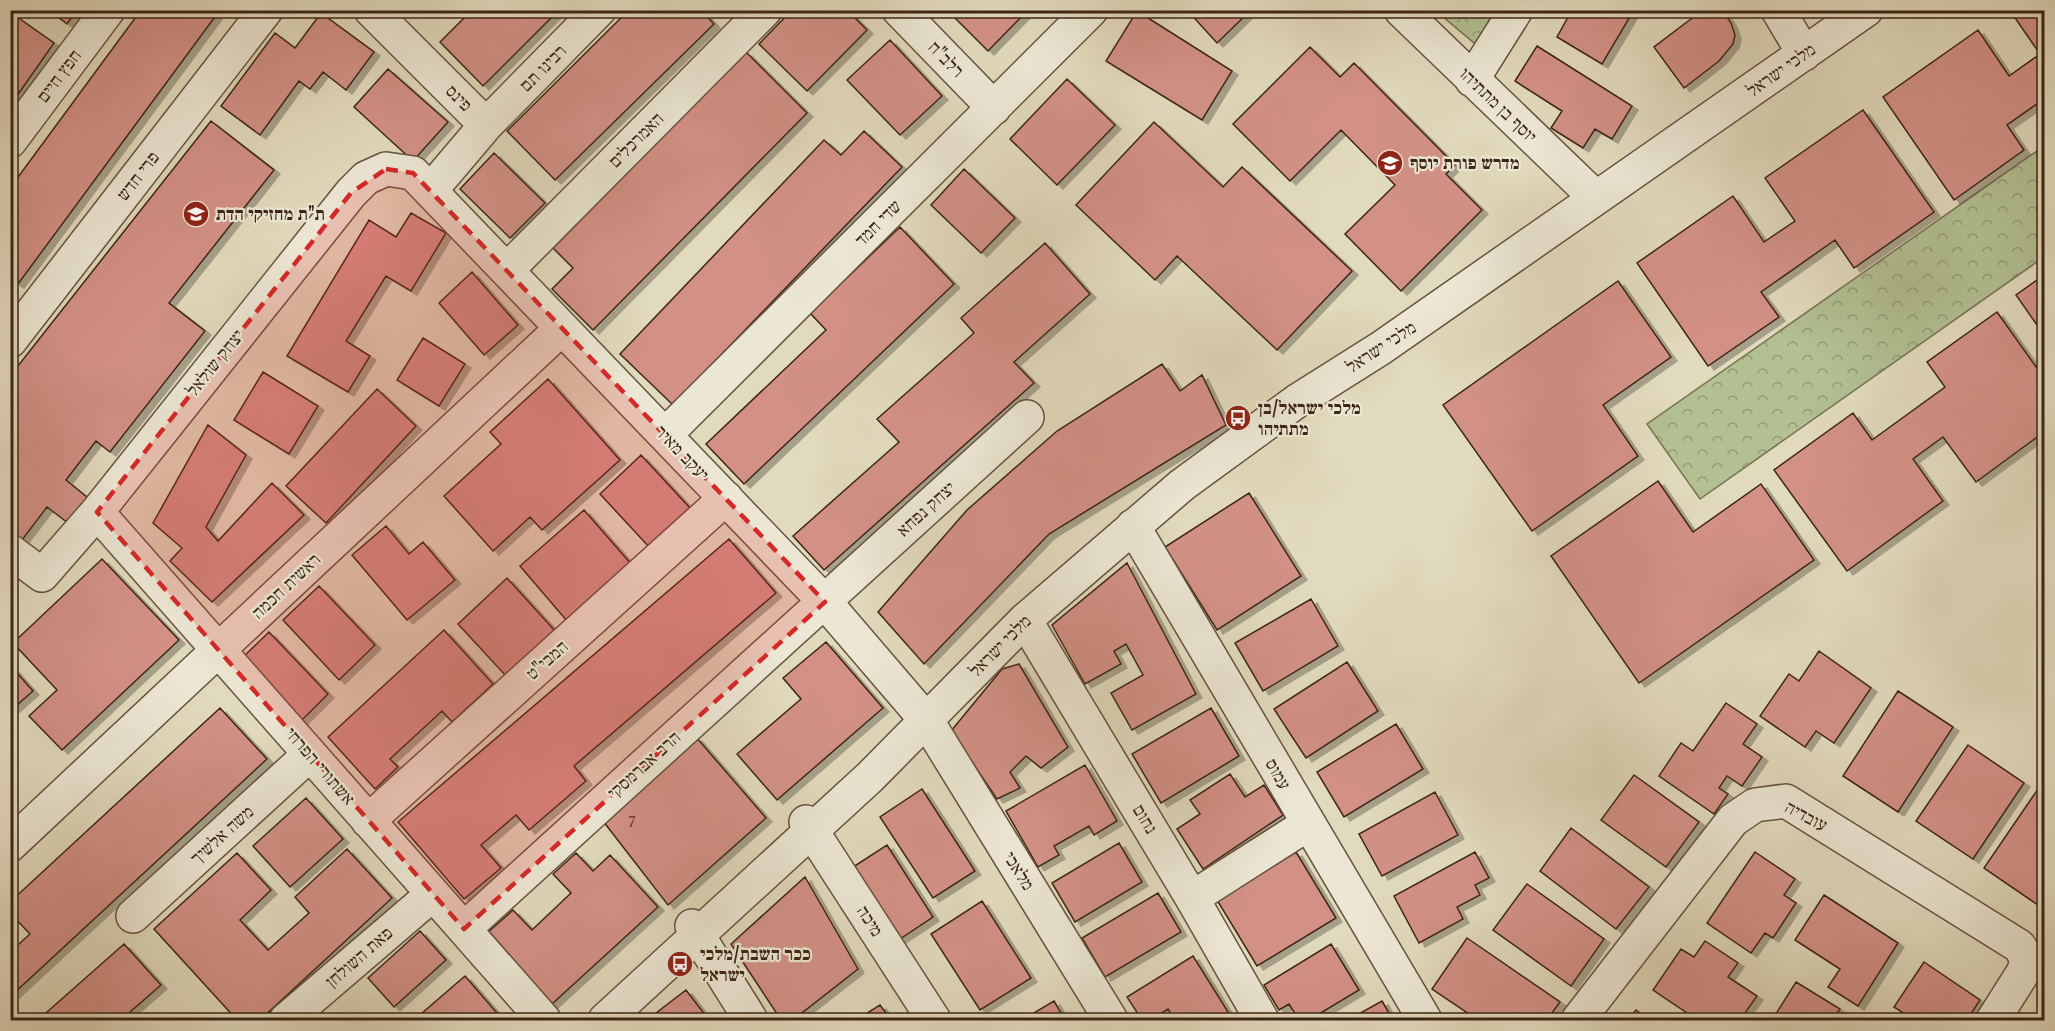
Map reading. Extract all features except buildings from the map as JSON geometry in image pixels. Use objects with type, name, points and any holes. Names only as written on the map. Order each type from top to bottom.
[{"type":"street","name":"חפץ חיים","points":[[10,141],[108,10]]},
{"type":"street","name":"פרי חדש","points":[[10,341],[266,10]]},
{"type":"street","name":"פינס","points":[[371,10],[486,125],[430,191]]},
{"type":"street","name":"רבינו תם","points":[[486,125],[599,10]]},
{"type":"street","name":"האמרכלים","points":[[507,270],[765,10]]},
{"type":"street","name":"רלב\"ח","points":[[899,10],[994,108]]},
{"type":"street","name":"שדי חמד","points":[[665,435],[1091,10]]},
{"type":"street","name":"יוסף בן מתתיהו","points":[[1401,10],[1596,198]]},
{"type":"street","points":[[1472,80],[1516,10]]},
{"type":"street","points":[[1778,10],[1804,54]]},
{"type":"street","name":"מלכי ישראל","points":[[590,1020],[927,721],[1025,620],[1182,485],[1297,401],[1381,348],[1866,10]]},
{"type":"street","name":"יצחק שולאל","points":[[10,551],[42,575],[97,512],[366,178],[386,169],[413,173],[430,191]]},
{"type":"street","name":"יעקב מאיר","points":[[430,191],[825,602],[927,721]]},
{"type":"street","name":"ראשית חכמה","points":[[10,845],[562,328]]},
{"type":"street","name":"יצחק נפחא","points":[[825,602],[1027,417]]},
{"type":"street","name":"המבי\"ט","points":[[369,821],[726,498]]},
{"type":"street","name":"אשתורי הפרחי","points":[[97,512],[544,1020]]},
{"type":"street","name":"עמוס","points":[[1133,526],[1425,1020]]},
{"type":"street","name":"הרב אברמסקי","points":[[464,929],[825,602]]},
{"type":"street","name":"נחום","points":[[1025,620],[1192,898],[1262,1020]]},
{"type":"street","name":"מלאכי","points":[[927,721],[1111,1020]]},
{"type":"street","name":"משה אלשיך","points":[[133,915],[310,754]]},
{"type":"street","name":"עובדיה","points":[[1578,1020],[1733,820],[1755,805],[1773,801],[1786,801],[2019,946],[2036,963],[2024,971],[1993,1020]]},
{"type":"street","points":[[1192,898],[1308,824]]},
{"type":"street","name":"מיכה","points":[[809,827],[934,1020]]},
{"type":"street","name":"פאת השולחן","points":[[286,1020],[433,894]]},
{"type":"street","points":[[694,930],[751,1020]]},
{"type":"street","name":"מלכי ישראל","points":[[605,1020],[694,930]]},
{"type":"highlighted area","points":[[386,169],[413,173],[825,602],[464,929],[97,512],[351,193]]},
{"type":"green space","points":[[1436,11],[1501,11],[1479,47]]},
{"type":"green space","points":[[2044,146],[2044,257],[1700,499],[1647,424]]},
{"type":"place","name":"מדרש פורת יוסף","points":[[1390,163]]},
{"type":"place","name":"ת\"ת מחזיקי הדת","points":[[196,214]]},
{"type":"place","name":"מלכי ישראל/בן מתתיהו","points":[[1238,418]]},
{"type":"place","name":"ככר השבת/מלכי ישראל","points":[[680,964]]}]
